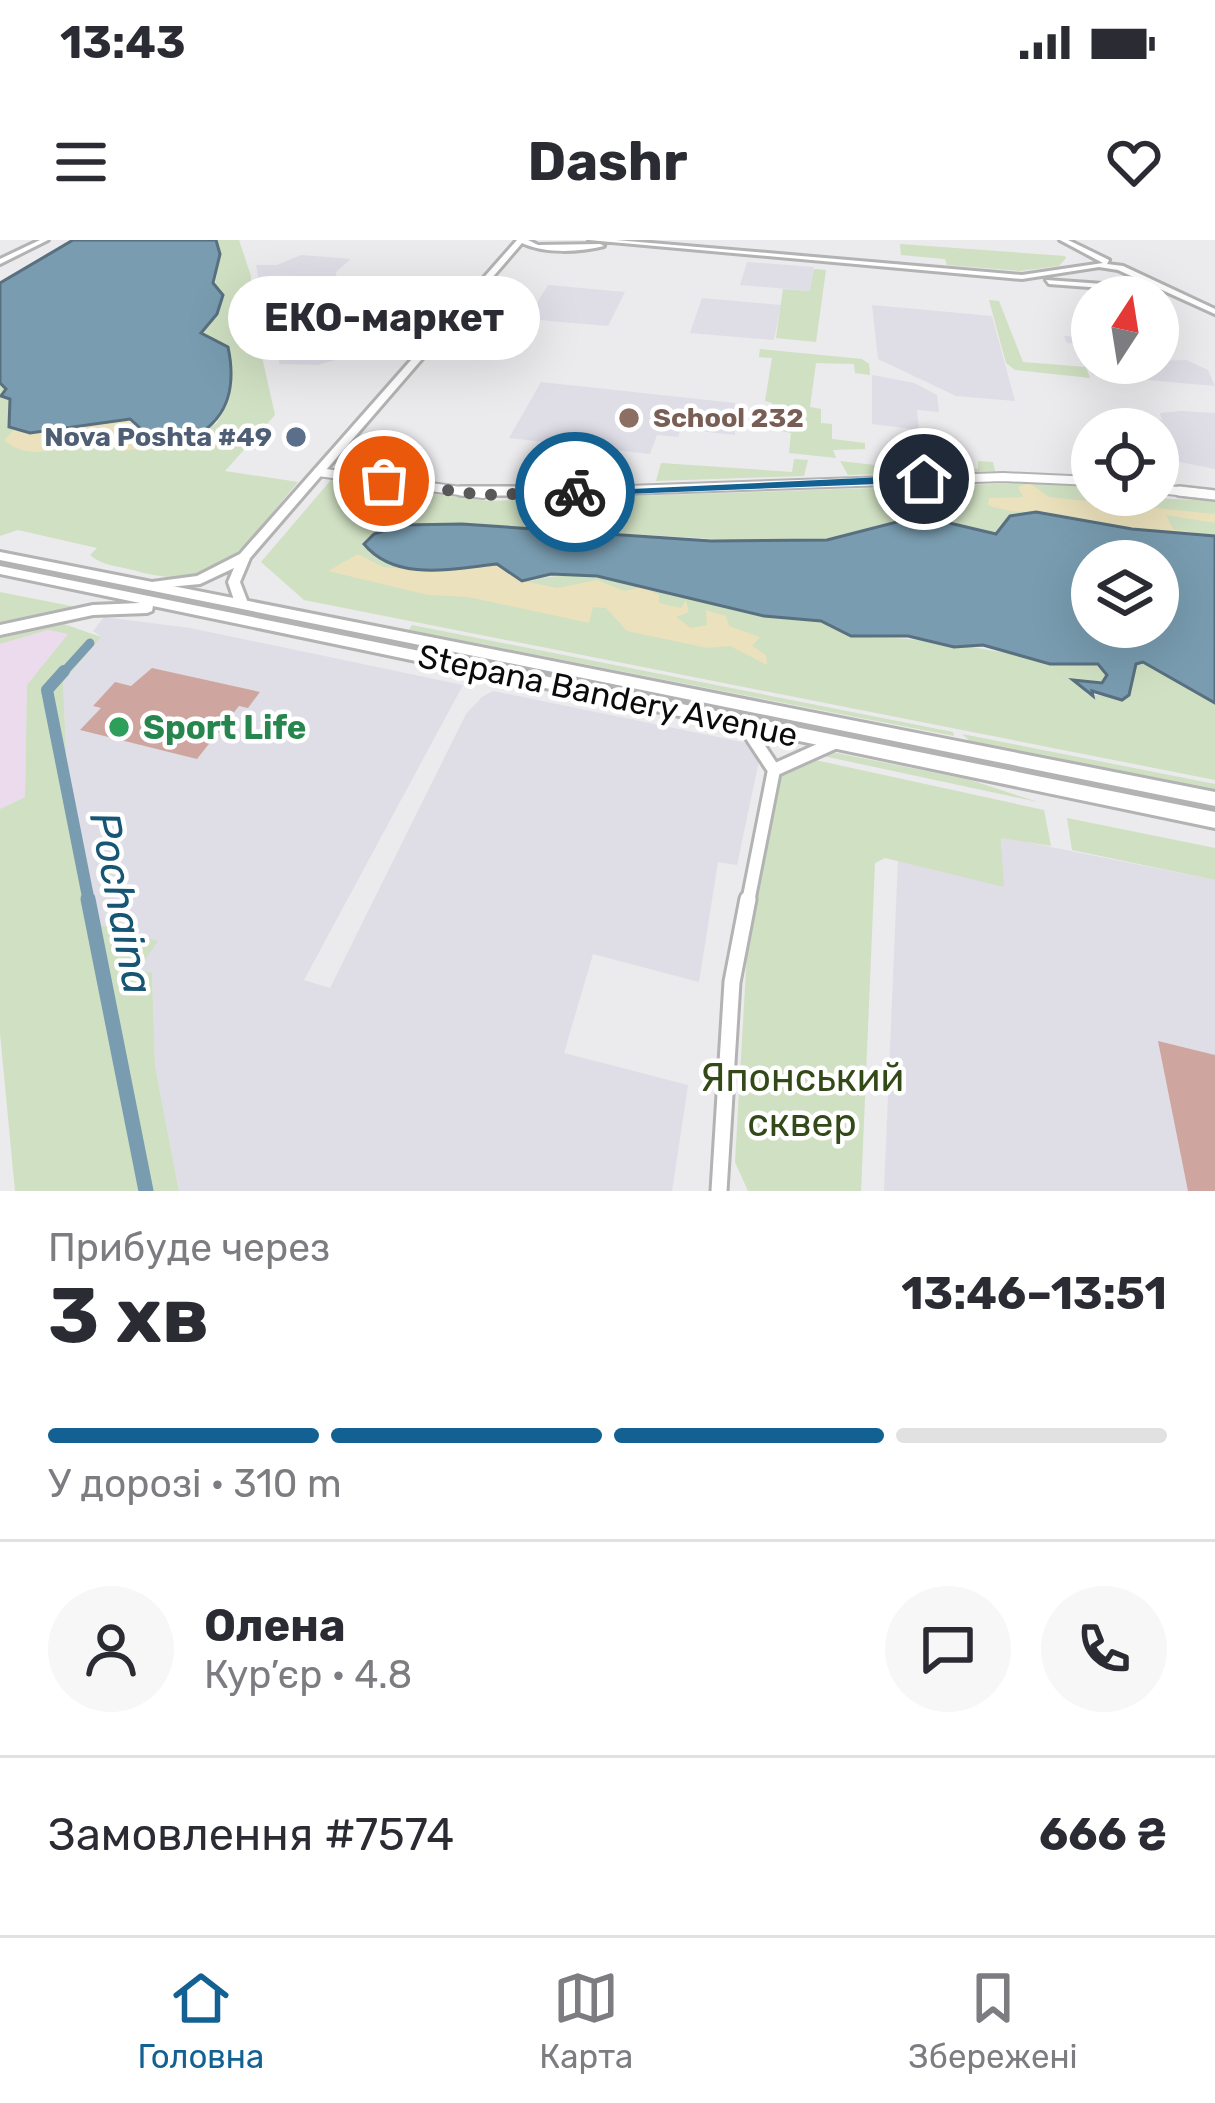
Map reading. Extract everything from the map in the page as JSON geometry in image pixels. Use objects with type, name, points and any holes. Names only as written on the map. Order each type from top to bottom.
[{"type":"main road","points":[[0,258],[28,240]]},
{"type":"main road","points":[[0,258],[45,240]]},
{"type":"main road","points":[[0,631],[123,608],[242,611],[234,582],[244,557],[521,240],[550,248],[618,247],[1071,283]]},
{"type":"main road","points":[[504,257],[573,240]]},
{"type":"main road","points":[[592,240],[1022,277],[1074,268],[1124,271],[1128,276]]},
{"type":"main road","points":[[1059,240],[1075,251],[1076,276]]},
{"type":"main road","points":[[1059,240],[1215,315]]},
{"type":"main road","points":[[1179,302],[1215,315]]},
{"type":"main road","name":"Stepana Bandery Avenue","points":[[0,556],[151,586],[242,611],[835,743],[1215,820]]},
{"type":"main road","points":[[151,586],[200,580],[244,557]]},
{"type":"main road","name":"Stepana Bandery Avenue","points":[[4,572],[242,611],[1215,799]]},
{"type":"street","points":[[318,472],[489,495],[1003,477],[1071,481]]},
{"type":"street","points":[[1179,491],[1215,495]]},
{"type":"street","points":[[718,1191],[731,982],[774,770],[743,723]]},
{"type":"street","points":[[774,770],[835,743]]},
{"type":"shaded area","points":[[301,255],[351,259],[336,272],[337,281],[318,287],[260,287],[256,265],[277,265]]},
{"type":"shaded area","points":[[747,262],[814,267],[811,291],[740,285]]},
{"type":"shaded area","points":[[548,285],[625,292],[608,326],[527,319]]},
{"type":"shaded area","points":[[702,298],[781,305],[774,340],[690,333]]},
{"type":"shaded area","points":[[872,305],[992,316],[1015,401],[956,396],[878,359]]},
{"type":"shaded area","points":[[317,326],[367,333],[349,356],[318,365],[279,364],[280,344],[302,340]]},
{"type":"shaded area","points":[[1179,360],[1208,370],[1215,386],[1179,383]]},
{"type":"shaded area","points":[[872,375],[914,383],[937,395],[939,412],[917,410],[919,430],[872,424]]},
{"type":"shaded area","name":"School 232","points":[[541,382],[735,403],[735,435],[681,429],[678,437],[657,435],[650,454],[509,438]]},
{"type":"shaded area","points":[[1179,411],[1215,413],[1215,469],[1179,462]]},
{"type":"shaded area","points":[[104,617],[190,628],[463,685],[304,980],[330,988],[466,714],[482,697],[493,691],[752,744],[760,756],[737,865],[718,862],[699,982],[593,954],[564,1053],[688,1085],[672,1191],[179,1191],[155,1066],[152,974],[139,969],[97,924],[67,773],[63,682],[100,636],[93,631]]},
{"type":"shaded area","points":[[48,630],[69,634],[27,685],[25,797],[0,809],[0,644]]},
{"type":"shaded area","points":[[1001,837],[1215,880],[1215,1191],[884,1191],[898,858],[1003,874]]},
{"type":"green space","points":[[216,240],[239,240],[251,276],[250,303],[275,415],[225,471],[298,482],[229,559],[189,576],[163,576],[111,565],[90,555],[97,548],[18,530],[0,536],[0,383],[6,389],[2,396],[10,398],[9,426],[15,432],[103,421],[163,439],[216,424],[226,405],[232,374],[224,345],[201,333],[217,314],[223,295],[215,285],[220,254]]},
{"type":"green space","points":[[900,244],[1066,258],[1059,266],[1020,271],[947,265],[945,259],[901,255]]},
{"type":"green space","points":[[814,269],[826,270],[816,342],[776,338],[783,289],[810,291]]},
{"type":"green space","points":[[989,300],[999,301],[1023,362],[1071,366],[1071,376],[1015,370],[1006,363]]},
{"type":"green space","points":[[760,349],[862,359],[869,364],[870,375],[855,373],[854,364],[816,363],[810,407],[821,409],[821,423],[832,424],[832,439],[865,443],[865,449],[833,450],[836,458],[789,453],[791,433],[782,431],[783,417],[771,416],[772,403],[765,401],[772,358],[759,357]]},
{"type":"green space","points":[[794,459],[808,460],[804,476],[656,481],[661,463],[792,472]]},
{"type":"green space","points":[[885,459],[978,469],[978,461],[993,462],[995,471],[848,475],[840,461],[884,466]]},
{"type":"green space","points":[[331,480],[489,501],[1024,483],[1071,486],[1071,516],[1179,516],[1179,499],[1215,501],[1215,536],[1065,516],[1009,516],[996,534],[920,516],[828,540],[766,542],[462,524],[402,525],[374,534],[390,564],[532,581],[556,576],[617,580],[774,617],[814,620],[858,637],[922,640],[1098,664],[1107,675],[1104,684],[1074,680],[1088,695],[1128,696],[1136,664],[1143,662],[1215,703],[1215,780],[304,600],[261,562]]},
{"type":"green space","points":[[0,592],[81,608],[0,626]]},
{"type":"green space","points":[[61,623],[101,637],[63,682],[67,773],[97,924],[158,941],[139,969],[152,973],[155,1066],[179,1191],[15,1191],[0,1033],[0,809],[25,797],[27,685],[68,634],[48,630],[0,644],[0,638]]},
{"type":"green space","points":[[412,625],[953,732],[954,736],[409,630]]},
{"type":"green space","points":[[962,734],[1215,784],[1215,791],[971,742]]},
{"type":"green space","points":[[832,752],[970,780],[1038,802],[814,754]]},
{"type":"green space","name":"Японський сквер","points":[[806,758],[1044,810],[1051,846],[1001,838],[1004,887],[885,858],[875,863],[861,1191],[748,1191],[735,1162],[748,935],[776,779]]},
{"type":"green space","points":[[1067,818],[1215,848],[1215,880],[1072,850]]},
{"type":"sand","points":[[123,419],[169,445],[121,451],[92,444],[31,452],[4,440],[14,430],[57,430]]},
{"type":"sand","points":[[1030,483],[1049,497],[1071,499],[1071,516],[1166,516],[1173,529],[1215,536],[1138,530],[988,505],[989,498],[1023,497],[1018,487]]},
{"type":"sand","points":[[1179,510],[1215,514],[1215,523],[1172,516],[1179,516]]},
{"type":"sand","points":[[358,554],[383,567],[431,571],[497,564],[519,580],[557,588],[597,580],[624,591],[643,587],[659,595],[659,603],[681,608],[686,600],[689,612],[676,617],[691,628],[707,625],[706,610],[726,616],[729,626],[760,637],[752,646],[766,655],[767,665],[730,646],[707,648],[627,631],[606,608],[593,607],[589,623],[468,597],[428,595],[328,571]]},
{"type":"water","points":[[73,240],[216,240],[220,254],[213,283],[223,295],[217,314],[201,333],[228,347],[231,380],[224,408],[205,430],[174,445],[147,434],[130,419],[30,433],[9,427],[10,399],[1,396],[6,389],[0,383],[0,283]]},
{"type":"water","points":[[1036,512],[1132,529],[1215,536],[1215,703],[1143,662],[1136,664],[1129,695],[1122,700],[1092,691],[1093,696],[1073,680],[1102,683],[1107,675],[1098,664],[1050,664],[983,645],[954,647],[908,636],[851,636],[821,621],[764,616],[597,576],[551,574],[522,581],[497,564],[408,568],[377,556],[364,544],[374,534],[402,525],[462,524],[711,541],[827,540],[920,516],[996,534],[1010,516]]},
{"type":"building","points":[[370,450],[411,455],[401,469],[359,464]]},
{"type":"building","points":[[152,668],[260,692],[248,708],[239,706],[197,759],[80,730],[101,708],[93,706],[115,682],[131,686]]},
{"type":"building","points":[[1158,1041],[1215,1055],[1215,1191],[1188,1191]]},
{"type":"waterway","name":"Pochaina","points":[[62,674],[90,643]]},
{"type":"waterway","name":"Pochaina","points":[[64,671],[47,690],[89,902]]},
{"type":"waterway","name":"Pochaina","points":[[88,899],[146,1191]]},
{"type":"way so far","points":[[384,481],[481,495],[575,492]]},
{"type":"place","name":"School 232","points":[[629,418]]},
{"type":"place","name":"Nova Poshta #49","points":[[296,437]]},
{"type":"place","name":"ЕКО-маркет","points":[[384,481]]},
{"type":"place","name":"Sport Life","points":[[119,727]]},
{"type":"route","points":[[575,492],[924,479]]}]
